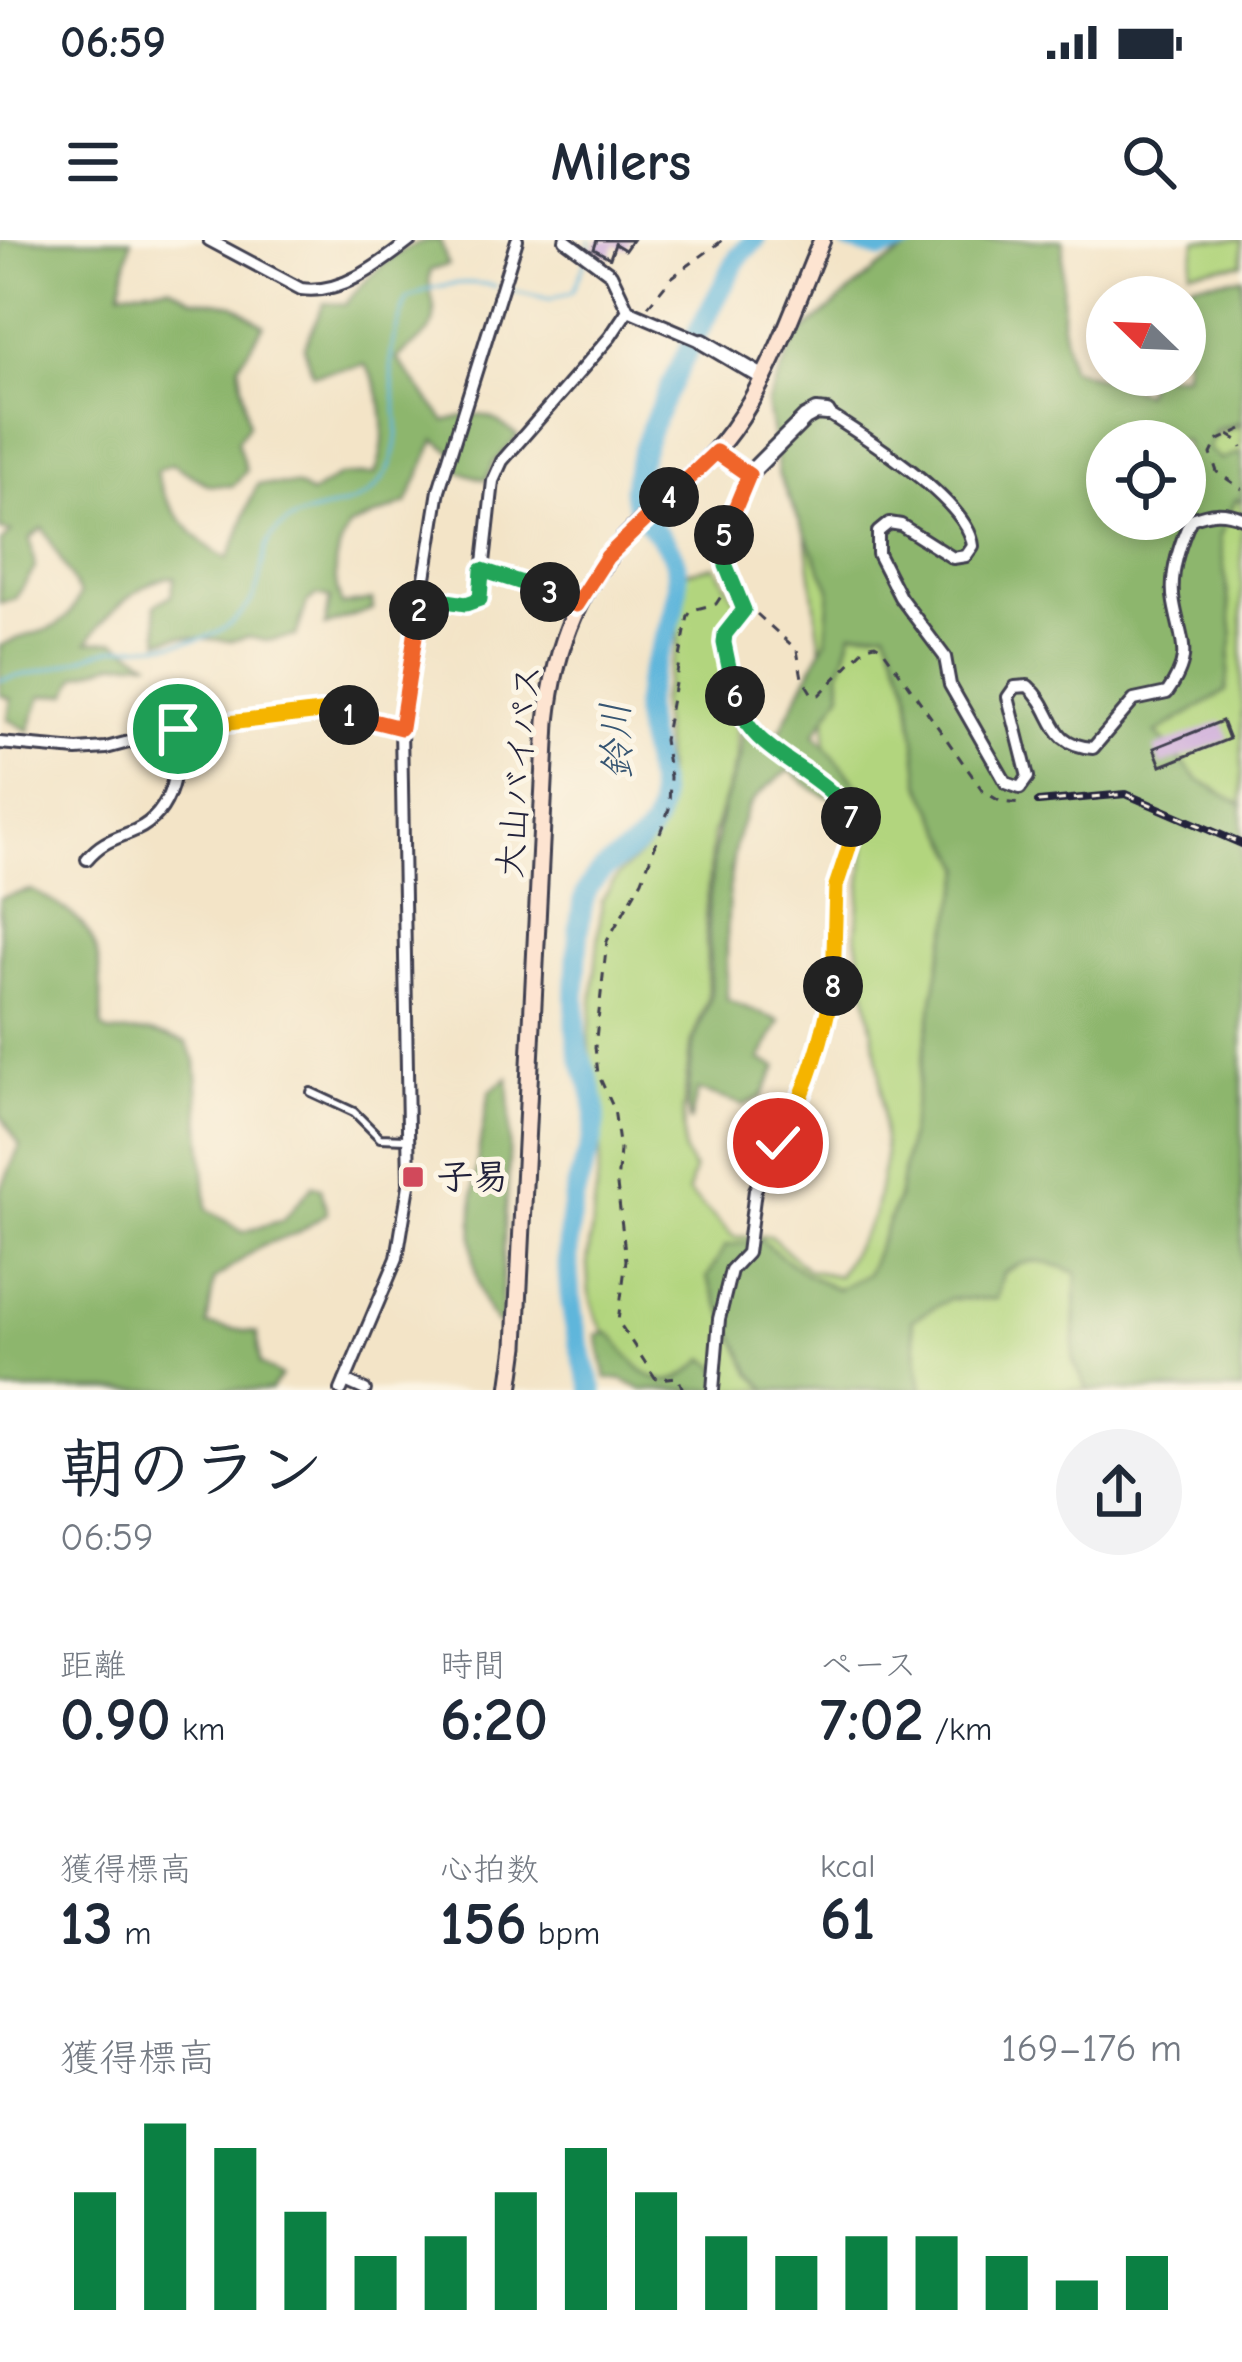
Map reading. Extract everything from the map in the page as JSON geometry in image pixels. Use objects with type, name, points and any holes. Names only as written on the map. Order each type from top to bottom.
[{"type":"main road","name":"大山バイパス","points":[[510,1390],[547,722],[555,666],[576,605],[607,557],[716,452],[764,378],[822,240]]},
{"type":"street","points":[[208,240],[301,289],[318,292],[336,287],[411,240]]},
{"type":"street","points":[[365,1390],[343,1386],[397,1258],[409,1185],[401,728],[440,490],[502,276],[517,240]]},
{"type":"street","points":[[565,240],[618,283],[634,313],[682,331],[764,378]]},
{"type":"street","points":[[421,597],[466,604],[480,599],[493,481],[502,461],[634,313]]},
{"type":"street","points":[[713,1390],[719,1319],[731,1270],[747,1253],[755,1190],[795,1111],[828,1012],[836,974],[836,886],[853,830],[850,814],[836,797],[744,724],[724,643],[725,634],[744,610],[722,542],[749,475],[805,418],[827,413],[907,466],[952,508],[972,534],[973,546],[966,556],[953,558],[890,523],[878,532],[878,554],[900,597],[945,657],[950,685],[1006,783],[1020,788],[1028,777],[1011,719],[1008,697],[1015,687],[1028,686],[1039,695],[1058,734],[1073,747],[1093,748],[1134,700],[1167,693],[1184,657],[1184,631],[1174,601],[1181,540],[1191,519],[1207,513],[1227,512],[1242,518]]},
{"type":"street","points":[[716,452],[749,475]]},
{"type":"street","points":[[482,570],[552,592],[576,605]]},
{"type":"street","points":[[0,742],[77,750],[106,748],[178,729],[336,712],[401,728]]},
{"type":"street","points":[[87,859],[105,840],[147,823],[169,795],[177,778],[178,729]]},
{"type":"lane","points":[[311,1092],[354,1112],[380,1138],[410,1139]]},
{"type":"path","points":[[634,313],[723,240]]},
{"type":"path","points":[[1242,429],[1213,446],[1212,463],[1242,489]]},
{"type":"path","points":[[1228,434],[1242,448]]},
{"type":"path","points":[[683,1390],[678,1376],[656,1379],[618,1321],[626,1270],[617,1185],[620,1150],[614,1109],[596,1068],[595,1036],[607,940],[643,880],[669,809],[664,740],[688,616],[692,610],[716,604],[719,595],[737,590]]},
{"type":"path","points":[[753,610],[797,650],[802,678],[812,694],[819,695],[867,646],[882,648],[982,791],[1001,802],[1021,804]]},
{"type":"green space","points":[[0,240],[131,240],[120,291],[169,286],[193,299],[234,305],[264,325],[239,364],[248,425],[237,441],[246,471],[233,486],[209,485],[172,464],[156,471],[182,521],[227,559],[258,484],[296,485],[311,494],[339,476],[375,474],[383,419],[372,376],[365,365],[313,374],[304,347],[324,303],[345,304],[375,271],[412,246],[440,240],[448,265],[431,270],[433,324],[397,359],[445,421],[484,416],[518,436],[493,463],[486,480],[454,470],[458,456],[435,440],[407,503],[349,527],[340,546],[336,585],[342,605],[372,600],[373,609],[325,626],[330,598],[317,595],[307,603],[296,636],[266,641],[179,636],[160,640],[155,605],[171,595],[175,577],[164,578],[126,600],[88,642],[115,641],[148,661],[115,663],[77,676],[68,694],[41,696],[29,731],[8,719],[11,699],[0,695],[0,646],[57,625],[80,594],[43,528],[30,538],[35,568],[15,599],[0,603],[0,543],[11,532],[0,530]]},
{"type":"green space","points":[[923,240],[1063,240],[1062,324],[1070,368],[1086,373],[1086,396],[1206,396],[1206,281],[1242,277],[1242,422],[1216,430],[1208,449],[1221,460],[1238,453],[1242,456],[1242,501],[1236,499],[1220,537],[1233,633],[1226,691],[1156,733],[1198,779],[1242,805],[1242,1390],[1088,1390],[1073,1361],[1077,1273],[1040,1261],[1003,1273],[997,1299],[950,1299],[912,1320],[922,1390],[768,1390],[752,1374],[707,1278],[725,1246],[760,1240],[805,1274],[838,1289],[867,1274],[898,1198],[940,961],[964,868],[920,783],[908,684],[886,630],[852,632],[840,672],[842,692],[815,734],[866,795],[833,798],[790,770],[753,801],[736,842],[727,925],[727,1000],[780,1021],[760,1060],[777,1067],[762,1097],[744,1105],[698,1090],[690,1122],[693,1043],[711,996],[708,914],[714,853],[740,757],[741,730],[779,733],[826,640],[830,589],[779,476],[767,404],[796,338],[877,269]]},
{"type":"green space","points":[[1196,240],[1242,240],[1242,264],[1190,270]]},
{"type":"green space","points":[[788,404],[1001,560],[1091,540],[1206,540],[1206,442],[1242,425],[1242,856],[1050,1242],[1123,1264],[1156,1390],[656,1390],[622,1362],[597,1319],[587,1265],[602,1103],[591,1068],[589,1036],[602,900],[618,875],[648,848],[664,814],[660,702],[678,642],[680,573],[715,566],[739,604],[737,615],[721,634],[736,718],[737,757],[713,834],[705,915],[708,998],[690,1046],[683,1111],[684,1153],[694,1170],[688,1192],[734,1237],[770,1236],[808,1270],[838,1276],[874,1215],[885,1158],[880,1073],[856,935],[865,845],[825,752],[827,694]]},
{"type":"green space","points":[[31,890],[74,916],[94,944],[102,1028],[110,1033],[151,1032],[186,1042],[196,1062],[207,1209],[243,1232],[283,1220],[313,1185],[321,1188],[327,1213],[298,1233],[262,1245],[214,1280],[207,1325],[257,1333],[260,1364],[281,1376],[270,1390],[0,1390],[0,1191],[20,1146],[0,1114],[0,898]]},
{"type":"green space","points":[[508,1078],[502,1327],[487,1308],[478,1282],[473,1215],[490,1091]]},
{"type":"green space","points":[[609,1333],[637,1366],[656,1379],[675,1380],[705,1358],[718,1367],[723,1390],[643,1390],[606,1378],[597,1335]]},
{"type":"building","points":[[597,240],[632,240],[625,250],[615,244],[610,258],[594,249]]},
{"type":"building","points":[[1222,721],[1229,739],[1161,766],[1154,748]]},
{"type":"waterway","points":[[589,251],[590,240]]},
{"type":"waterway","name":"鈴川","points":[[593,1390],[578,1343],[568,1268],[575,1194],[595,1119],[576,1032],[580,923],[593,881],[645,837],[658,813],[644,706],[677,586],[673,555],[639,510],[634,488],[648,437],[677,372],[738,257],[755,240]]},
{"type":"waterway","name":"鈴川","points":[[848,240],[881,249],[908,240]]},
{"type":"waterway","points":[[505,289],[550,299],[573,291],[586,260]]},
{"type":"waterway","points":[[0,680],[109,649],[200,639],[230,624],[252,600],[267,546],[279,529],[310,513],[356,501],[382,480],[396,448],[391,353],[407,299],[450,284],[496,286]]},
{"type":"railway","points":[[1038,802],[1126,794],[1242,844]]},
{"type":"place","name":"子易","points":[[413,1177]]},
{"type":"route","points":[[178,729],[320,712],[401,728],[421,597],[466,604],[480,599],[482,570],[552,592],[576,605],[607,557],[716,452],[749,475],[722,542],[744,610],[725,634],[724,643],[737,707],[755,737],[836,797],[853,824],[836,886],[836,974],[828,1012],[800,1100],[778,1143]]}]
